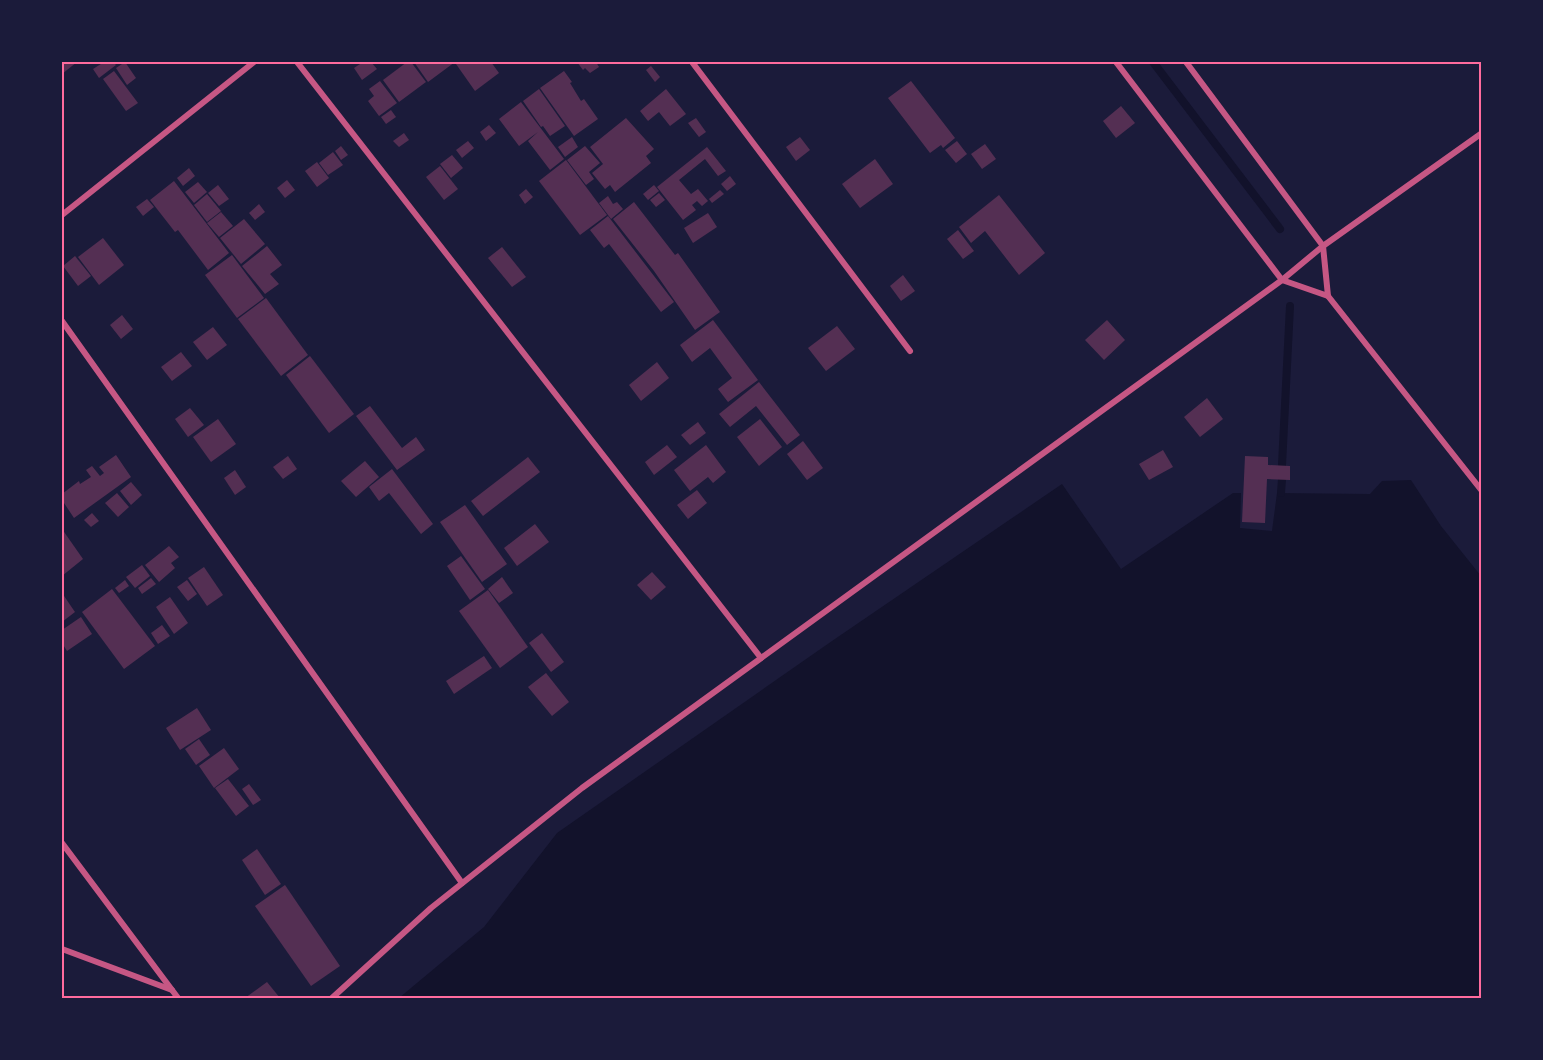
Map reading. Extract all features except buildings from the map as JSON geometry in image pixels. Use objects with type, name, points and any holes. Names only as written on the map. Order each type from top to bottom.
[{"type":"street","points":[[62,215],[254,62]]},
{"type":"street","points":[[297,62],[761,658]]},
{"type":"street","points":[[692,62],[910,351]]},
{"type":"street","points":[[1116,62],[1282,280],[1328,296],[1482,491]]},
{"type":"street","points":[[1186,62],[1323,246],[1328,296]]},
{"type":"street","points":[[332,999],[431,908],[582,788],[1282,280],[1323,246],[1482,134]]},
{"type":"street","points":[[62,321],[462,883]]},
{"type":"street","points":[[62,843],[178,999]]},
{"type":"street","points":[[62,949],[172,990]]},
{"type":"shaded area","points":[[1411,480],[1441,526],[1481,576],[1481,998],[399,998],[484,927],[557,833],[1062,484],[1121,569],[1233,493],[1241,493],[1240,528],[1272,531],[1277,493],[1370,494],[1382,481]]},
{"type":"waterway","points":[[1153,62],[1280,229]]},
{"type":"waterway","points":[[1282,465],[1290,306]]},
{"type":"waterway","points":[[1281,493],[1282,479]]}]
